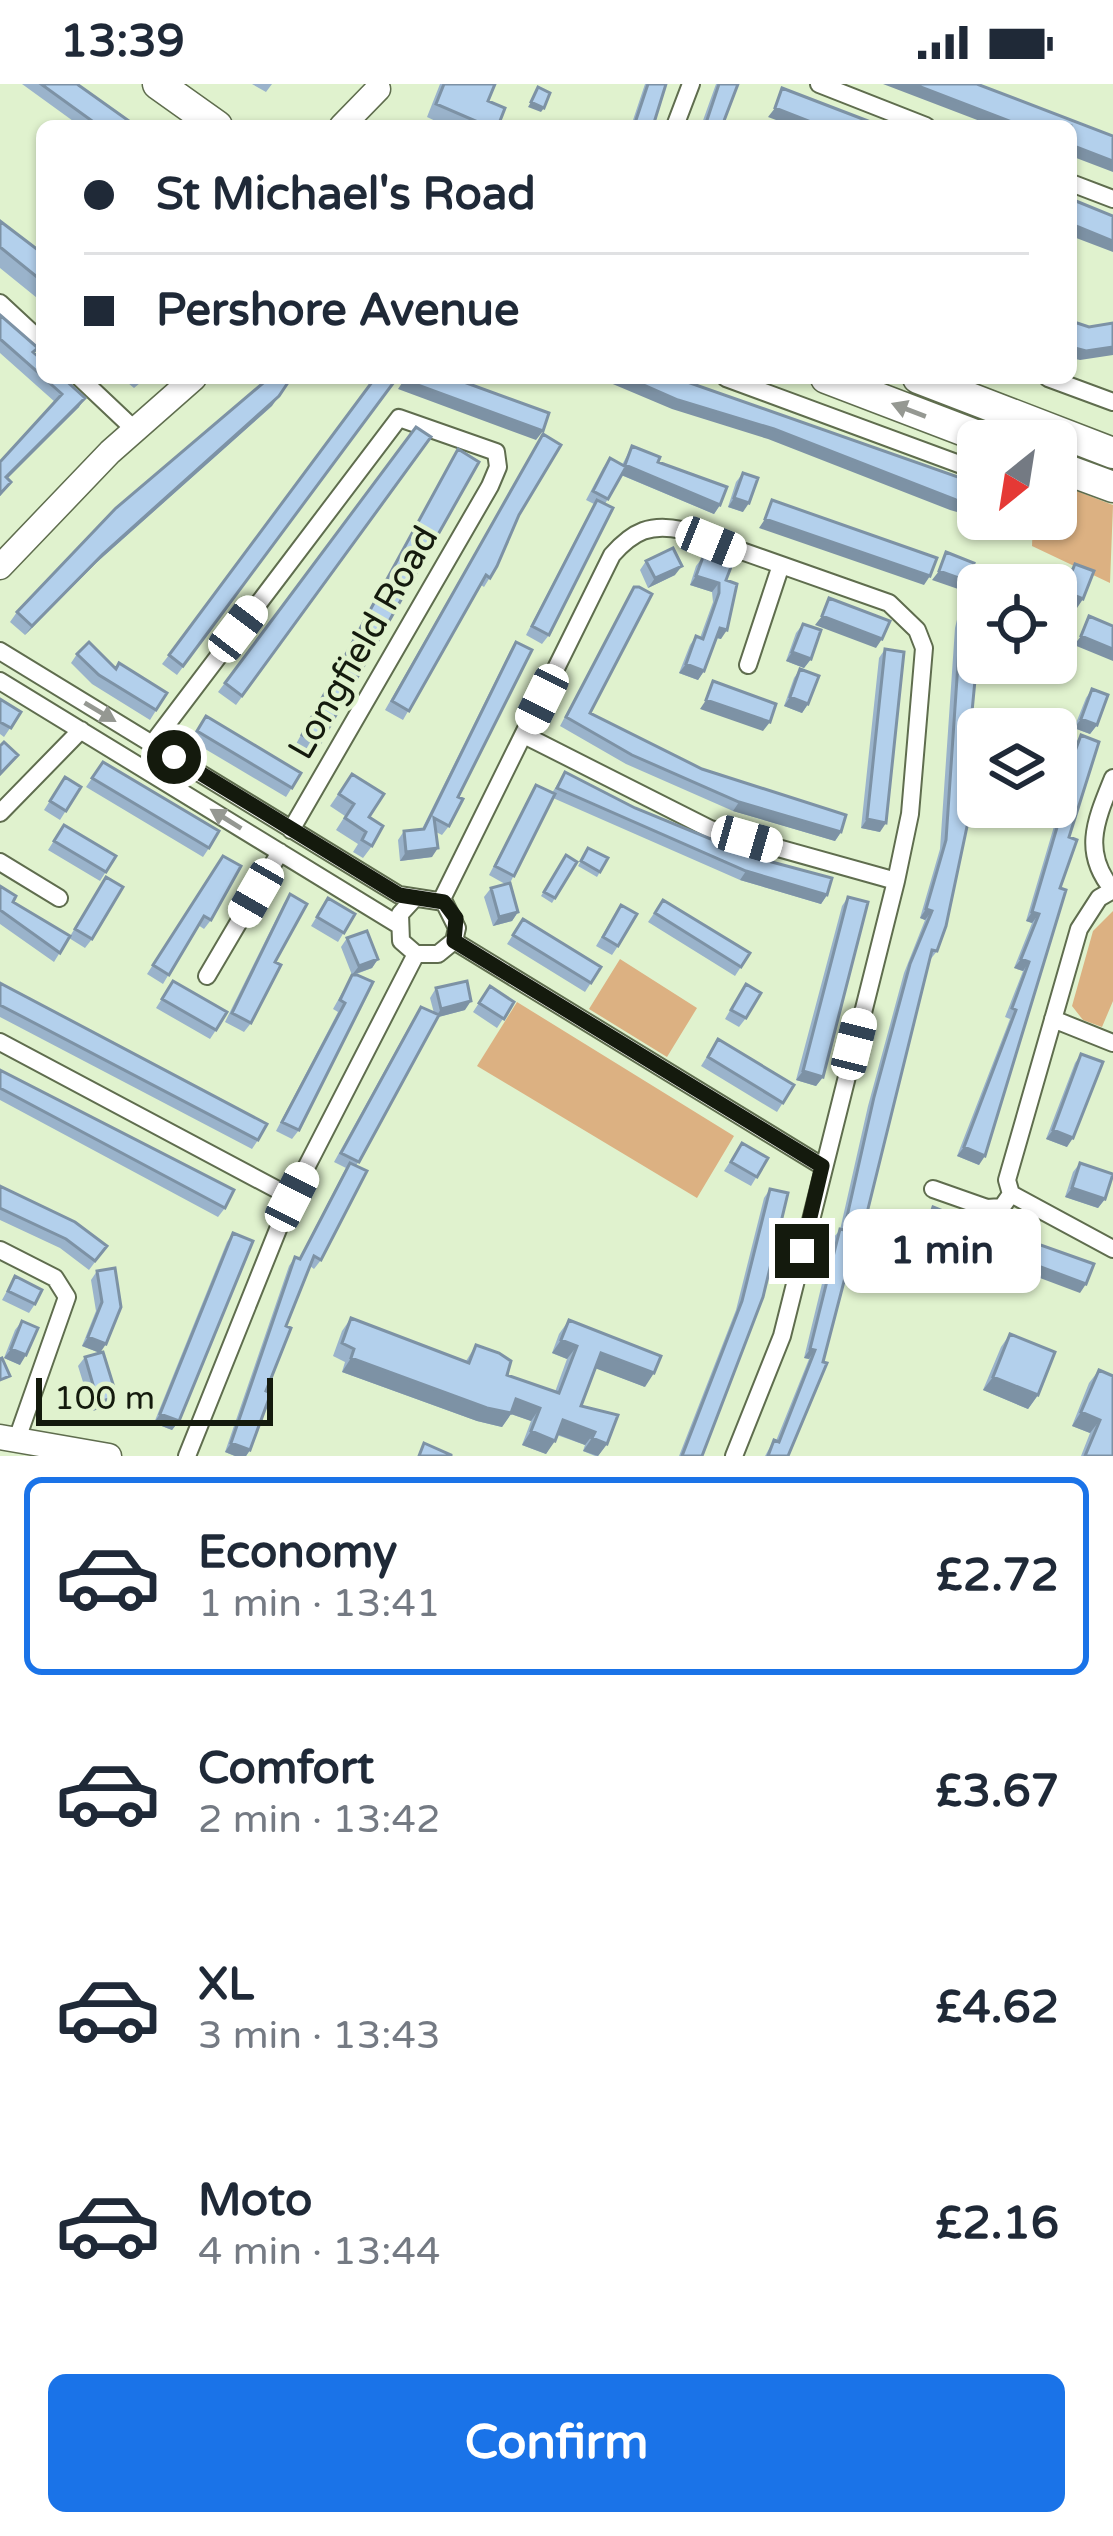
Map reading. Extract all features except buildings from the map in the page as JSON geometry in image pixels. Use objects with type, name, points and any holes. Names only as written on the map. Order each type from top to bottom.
[{"type":"highway","points":[[158,84],[210,120]]},
{"type":"highway","points":[[842,384],[957,428]]},
{"type":"highway","points":[[934,384],[1113,453]]},
{"type":"highway","points":[[1077,474],[1113,487]]},
{"type":"main road","points":[[348,120],[379,87]]},
{"type":"main road","points":[[375,120],[379,87]]},
{"type":"main road","points":[[0,567],[187,384]]},
{"type":"main road","points":[[8,1438],[110,1456]]},
{"type":"street","points":[[677,120],[691,84]]},
{"type":"street","points":[[819,84],[911,120]]},
{"type":"street","points":[[1077,185],[1113,199]]},
{"type":"street","points":[[0,303],[36,336]]},
{"type":"street","points":[[86,384],[135,430]]},
{"type":"street","points":[[742,384],[957,463]]},
{"type":"street","points":[[1064,384],[1113,402]]},
{"type":"street","name":"Longfield Road","points":[[152,744],[399,418],[487,446],[500,459],[490,487],[291,830]]},
{"type":"street","points":[[441,901],[612,555],[628,537],[667,526],[889,603],[916,630],[924,648],[910,814],[896,881],[782,1336],[734,1456]]},
{"type":"street","points":[[748,665],[780,568]]},
{"type":"street","points":[[0,651],[412,901],[441,901],[456,918],[454,941],[438,955],[416,954],[401,941],[398,924],[412,901]]},
{"type":"street","points":[[0,681],[398,924]]},
{"type":"street","points":[[35,703],[49,681]]},
{"type":"street","points":[[0,814],[81,730]]},
{"type":"street","points":[[524,735],[698,825],[896,881]]},
{"type":"street","points":[[182,792],[195,770]]},
{"type":"street","points":[[933,1189],[987,1208],[1002,1207],[1011,1194],[1010,1160],[1079,928],[1099,898],[1113,890],[1093,860],[1091,841],[1113,778]]},
{"type":"street","points":[[207,976],[280,852]]},
{"type":"street","points":[[322,878],[336,856]]},
{"type":"street","points":[[0,862],[58,898]]},
{"type":"street","points":[[454,941],[822,1166]]},
{"type":"street","points":[[187,1456],[292,1197],[416,954]]},
{"type":"street","points":[[1053,1019],[1113,1043]]},
{"type":"street","points":[[0,1042],[292,1197]]},
{"type":"street","points":[[1011,1194],[1113,1249]]},
{"type":"street","points":[[0,1250],[55,1278],[67,1298],[8,1438]]},
{"type":"shaded area","points":[[1077,491],[1113,505],[1110,583],[1032,546],[1032,540],[1077,540]]},
{"type":"shaded area","points":[[1113,911],[1113,1001],[1102,1027],[1083,1020],[1072,1006],[1093,931]]},
{"type":"shaded area","points":[[620,959],[697,1008],[667,1057],[589,1009]]},
{"type":"shaded area","points":[[517,1002],[734,1136],[697,1198],[477,1066]]},
{"type":"route","points":[[174,757],[399,895],[412,901],[433,897],[444,902],[456,918],[454,941],[822,1166],[802,1251]]}]
